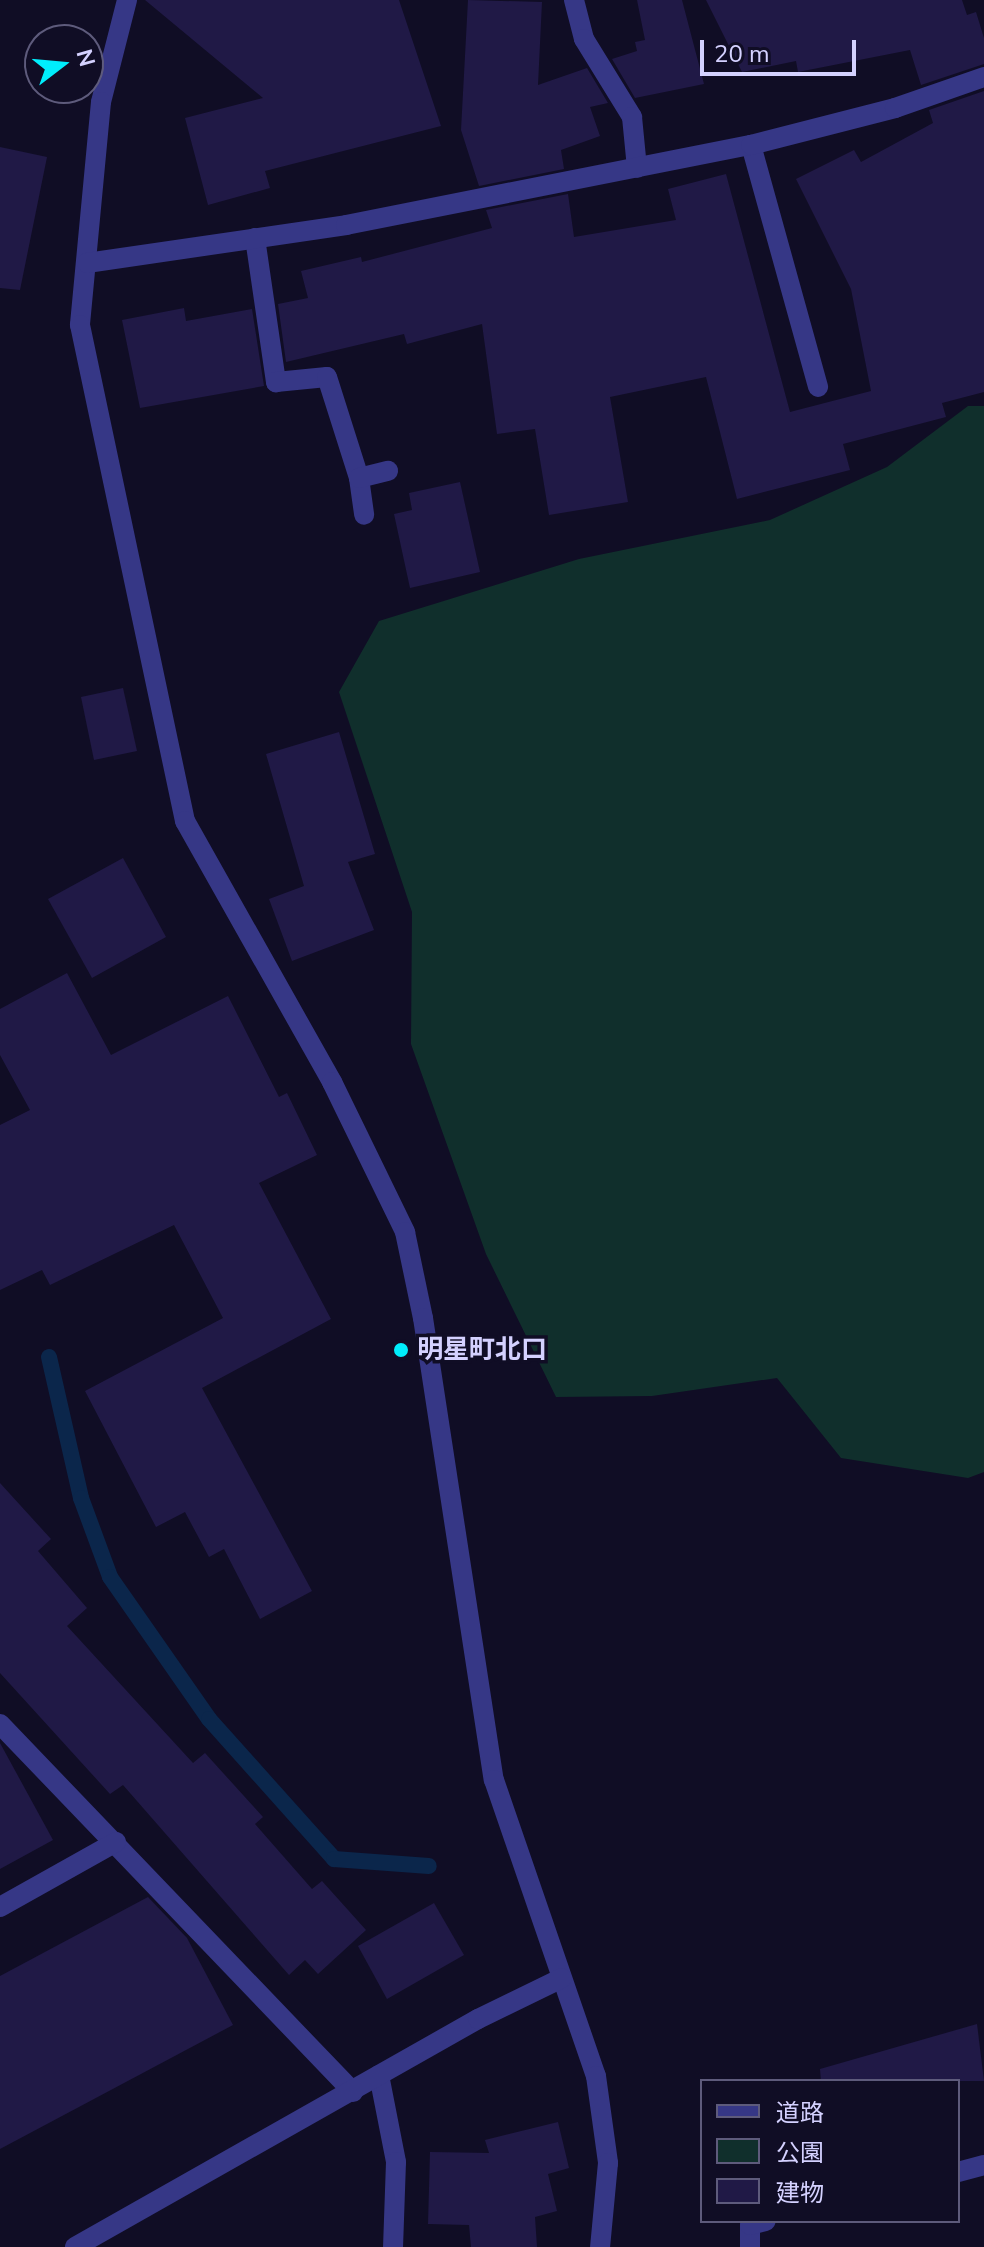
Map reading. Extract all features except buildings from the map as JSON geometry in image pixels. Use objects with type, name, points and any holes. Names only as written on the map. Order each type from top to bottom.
[{"type":"street","points":[[127,0],[101,102],[80,325],[185,821],[332,1082],[405,1232],[423,1318],[494,1780],[596,2076],[606,2149],[600,2247]]},
{"type":"street","points":[[574,0],[584,39],[632,117],[637,168]]},
{"type":"street","points":[[87,263],[255,238],[751,145],[895,108],[984,77]]},
{"type":"street","points":[[751,145],[818,387]]},
{"type":"street","points":[[255,238],[276,382],[327,377],[359,478],[364,515]]},
{"type":"street","points":[[359,478],[388,471]]},
{"type":"street","points":[[0,1724],[353,2092]]},
{"type":"street","points":[[0,1907],[116,1842]]},
{"type":"street","points":[[75,2247],[379,2075],[562,1978]]},
{"type":"street","points":[[379,2075],[396,2162],[393,2247]]},
{"type":"street","points":[[960,2171],[984,2165]]},
{"type":"street","points":[[750,2247],[750,2225],[758,2223]]},
{"type":"green space","points":[[968,406],[984,406],[984,1472],[968,1478],[841,1458],[777,1378],[652,1396],[556,1397],[486,1254],[411,1044],[412,912],[339,692],[379,621],[579,559],[770,520],[887,467]]},
{"type":"waterway","points":[[49,1357],[81,1498],[110,1577],[209,1719],[334,1859],[429,1866]]},
{"type":"place","name":"明星町北口","points":[[401,1350]]}]
